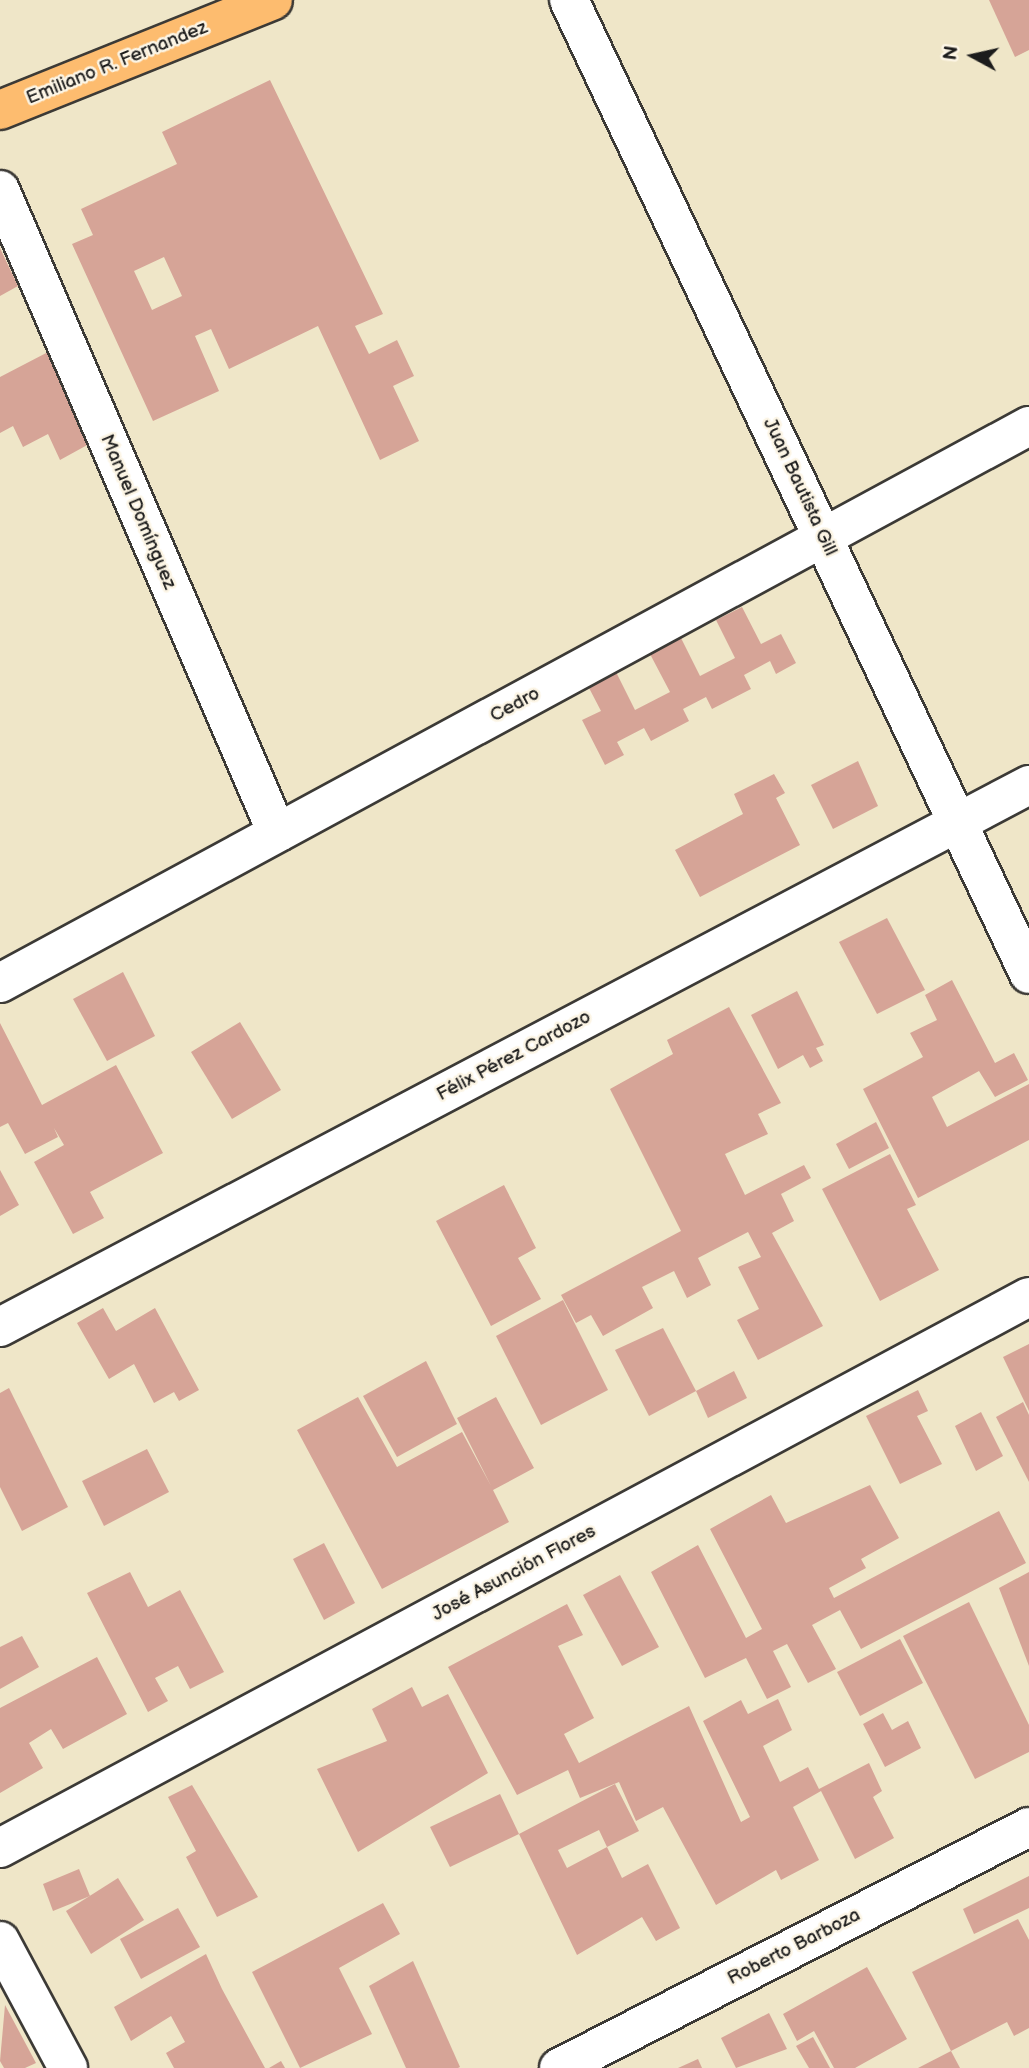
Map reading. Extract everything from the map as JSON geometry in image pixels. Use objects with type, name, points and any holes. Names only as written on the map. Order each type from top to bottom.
[{"type":"main road","name":"Emiliano R. Fernandez","points":[[0,110],[273,0]]},
{"type":"street","name":"Juan Bautista Gill","points":[[569,0],[1029,974]]},
{"type":"street","name":"Manuel Domínguez","points":[[0,190],[277,833]]},
{"type":"street","name":"Cedro","points":[[0,983],[1029,426]]},
{"type":"street","name":"Félix Pérez Cardozo","points":[[0,1327],[1029,785]]},
{"type":"street","name":"José Asunción Flores","points":[[0,1848],[1029,1297]]},
{"type":"street","name":"Roberto Barboza","points":[[559,2068],[1029,1827]]},
{"type":"street","points":[[0,1941],[68,2068]]},
{"type":"building","points":[[989,0],[1029,0],[1029,50],[1015,57]]},
{"type":"building","points":[[270,80],[383,314],[355,326],[369,354],[397,340],[414,376],[393,386],[419,441],[380,460],[318,326],[229,369],[211,329],[195,336],[219,391],[153,421],[72,244],[93,235],[81,209],[177,164],[162,132]],"holes":[[[164,257],[182,296],[152,310],[134,271]]]},
{"type":"building","points":[[0,248],[18,286],[0,296]]},
{"type":"building","points":[[50,351],[100,438],[60,460],[48,434],[23,447],[13,426],[0,433],[0,377]]},
{"type":"building","points":[[742,607],[761,644],[781,634],[796,663],[776,674],[770,661],[744,675],[751,689],[712,709],[706,697],[683,709],[689,721],[651,741],[644,728],[617,742],[624,755],[605,765],[582,720],[601,711],[588,686],[616,672],[635,710],[670,692],[650,654],[681,638],[700,676],[735,658],[716,620]]},
{"type":"building","points":[[858,761],[878,806],[833,829],[811,785]]},
{"type":"building","points":[[774,774],[785,793],[776,798],[800,845],[700,897],[675,850],[743,814],[734,794]]},
{"type":"building","points":[[887,918],[925,990],[877,1014],[839,942]]},
{"type":"building","points":[[123,972],[155,1036],[107,1061],[73,999]]},
{"type":"building","points":[[952,980],[995,1063],[1014,1053],[1028,1080],[995,1097],[979,1071],[932,1097],[947,1127],[1029,1084],[1029,1140],[918,1198],[863,1089],[923,1057],[910,1033],[937,1020],[925,995]]},
{"type":"building","points":[[797,991],[824,1045],[816,1048],[823,1061],[810,1068],[803,1055],[778,1069],[751,1015]]},
{"type":"building","points":[[729,1007],[781,1103],[758,1114],[768,1134],[725,1154],[745,1195],[804,1165],[811,1178],[781,1194],[794,1221],[772,1233],[823,1326],[758,1360],[737,1320],[759,1309],[738,1267],[761,1257],[748,1232],[698,1258],[711,1285],[687,1298],[674,1271],[642,1287],[653,1308],[603,1336],[591,1315],[576,1323],[561,1295],[681,1231],[610,1089],[673,1054],[667,1040]]},
{"type":"building","points":[[240,1022],[281,1090],[232,1119],[191,1052]]},
{"type":"building","points":[[0,1023],[42,1105],[116,1065],[163,1153],[90,1192],[104,1218],[73,1234],[34,1162],[64,1145],[54,1128],[58,1137],[25,1154],[8,1123],[0,1127]]},
{"type":"building","points":[[876,1122],[889,1148],[849,1169],[836,1144]]},
{"type":"building","points":[[890,1154],[916,1205],[907,1209],[939,1270],[880,1301],[822,1189]]},
{"type":"building","points":[[0,1170],[19,1205],[0,1216]]},
{"type":"building","points":[[504,1185],[536,1248],[518,1258],[541,1299],[491,1326],[436,1221]]},
{"type":"building","points":[[563,1300],[608,1390],[541,1425],[496,1336]]},
{"type":"building","points":[[103,1308],[116,1331],[155,1308],[199,1390],[179,1401],[174,1392],[154,1403],[134,1364],[109,1379],[77,1323]]},
{"type":"building","points":[[663,1328],[696,1391],[649,1416],[615,1350]]},
{"type":"building","points":[[1029,1344],[1029,1411],[1003,1357]]},
{"type":"building","points":[[426,1361],[457,1424],[397,1457],[363,1396]]},
{"type":"building","points":[[734,1371],[747,1398],[708,1418],[696,1391]]},
{"type":"building","points":[[9,1388],[68,1507],[22,1531],[0,1487],[0,1393]]},
{"type":"building","points":[[918,1390],[928,1411],[917,1416],[942,1464],[900,1484],[866,1416]]},
{"type":"building","points":[[358,1397],[397,1467],[462,1432],[491,1486],[457,1418],[496,1397],[534,1468],[493,1490],[509,1522],[382,1589],[297,1430]]},
{"type":"building","points":[[1023,1402],[1029,1415],[1029,1482],[996,1417]]},
{"type":"building","points":[[981,1412],[1003,1456],[976,1471],[955,1426]]},
{"type":"building","points":[[147,1449],[169,1492],[104,1526],[82,1481]]},
{"type":"building","points":[[870,1485],[899,1538],[861,1559],[866,1568],[829,1588],[834,1598],[999,1511],[1026,1563],[861,1649],[840,1610],[812,1625],[836,1669],[808,1683],[787,1644],[773,1651],[791,1687],[767,1699],[746,1658],[705,1678],[651,1572],[698,1545],[746,1638],[762,1629],[710,1529],[771,1495],[786,1523]]},
{"type":"building","points":[[324,1543],[355,1603],[324,1620],[293,1559]]},
{"type":"building","points":[[130,1572],[148,1607],[180,1590],[224,1672],[190,1689],[178,1666],[155,1678],[168,1701],[148,1712],[87,1593]]},
{"type":"building","points":[[1029,1572],[1029,1666],[999,1588]]},
{"type":"building","points":[[620,1575],[659,1647],[622,1666],[583,1595]]},
{"type":"building","points":[[969,1602],[1029,1725],[1029,1752],[975,1779],[903,1636]]},
{"type":"building","points":[[567,1604],[583,1635],[558,1646],[594,1718],[564,1734],[579,1763],[689,1706],[741,1822],[750,1817],[703,1721],[741,1700],[748,1714],[778,1699],[792,1730],[763,1746],[780,1782],[808,1767],[819,1789],[869,1763],[882,1791],[873,1797],[894,1838],[855,1859],[821,1791],[793,1807],[819,1860],[781,1880],[776,1870],[716,1905],[663,1807],[636,1821],[619,1782],[580,1798],[568,1770],[517,1795],[448,1667]]},
{"type":"building","points":[[22,1636],[39,1667],[0,1689],[0,1647]]},
{"type":"building","points":[[900,1639],[923,1683],[860,1716],[837,1672]]},
{"type":"building","points":[[97,1657],[127,1714],[63,1749],[51,1729],[29,1743],[43,1768],[0,1793],[0,1708]]},
{"type":"building","points":[[412,1687],[422,1707],[448,1694],[488,1773],[358,1852],[317,1769],[387,1741],[372,1709]]},
{"type":"building","points":[[883,1713],[892,1730],[908,1721],[921,1748],[885,1767],[863,1724]]},
{"type":"building","points":[[615,1784],[639,1831],[607,1847],[622,1878],[648,1864],[680,1928],[656,1941],[642,1917],[577,1955],[519,1834]],"holes":[[[599,1830],[607,1847],[567,1868],[558,1850]]]},
{"type":"building","points":[[192,1785],[258,1897],[217,1917],[186,1857],[196,1851],[168,1797]]},
{"type":"building","points":[[500,1794],[519,1834],[450,1867],[430,1827]]},
{"type":"building","points":[[79,1869],[90,1896],[53,1911],[43,1884]]},
{"type":"building","points":[[1029,1876],[1029,1908],[974,1934],[963,1909]]},
{"type":"building","points":[[118,1878],[144,1920],[91,1954],[66,1911]]},
{"type":"building","points":[[383,1903],[400,1934],[339,1968],[372,2034],[300,2068],[252,1972]]},
{"type":"building","points":[[178,1908],[200,1947],[141,1979],[120,1939]]},
{"type":"building","points":[[1018,1919],[1029,1940],[1029,2028],[1014,2036],[1007,2022],[951,2051],[912,1972]]},
{"type":"building","points":[[206,1954],[265,2068],[174,2068],[166,2053],[185,2042],[171,2016],[131,2041],[114,2007]]},
{"type":"building","points":[[413,1961],[460,2067],[458,2068],[406,2068],[369,1986]]},
{"type":"building","points":[[867,1967],[907,2039],[855,2068],[834,2068],[814,2031],[797,2041],[783,2014]]},
{"type":"building","points":[[5,2005],[36,2063],[25,2068],[4,2068],[0,2061]]},
{"type":"building","points":[[769,2013],[787,2049],[736,2068],[721,2038]]},
{"type":"building","points":[[813,2037],[830,2068],[809,2068],[796,2046]]},
{"type":"building","points":[[951,2051],[960,2068],[918,2068]]},
{"type":"building","points":[[698,2059],[702,2068],[678,2068]]},
{"type":"building","points":[[281,2061],[285,2068],[269,2068]]}]
